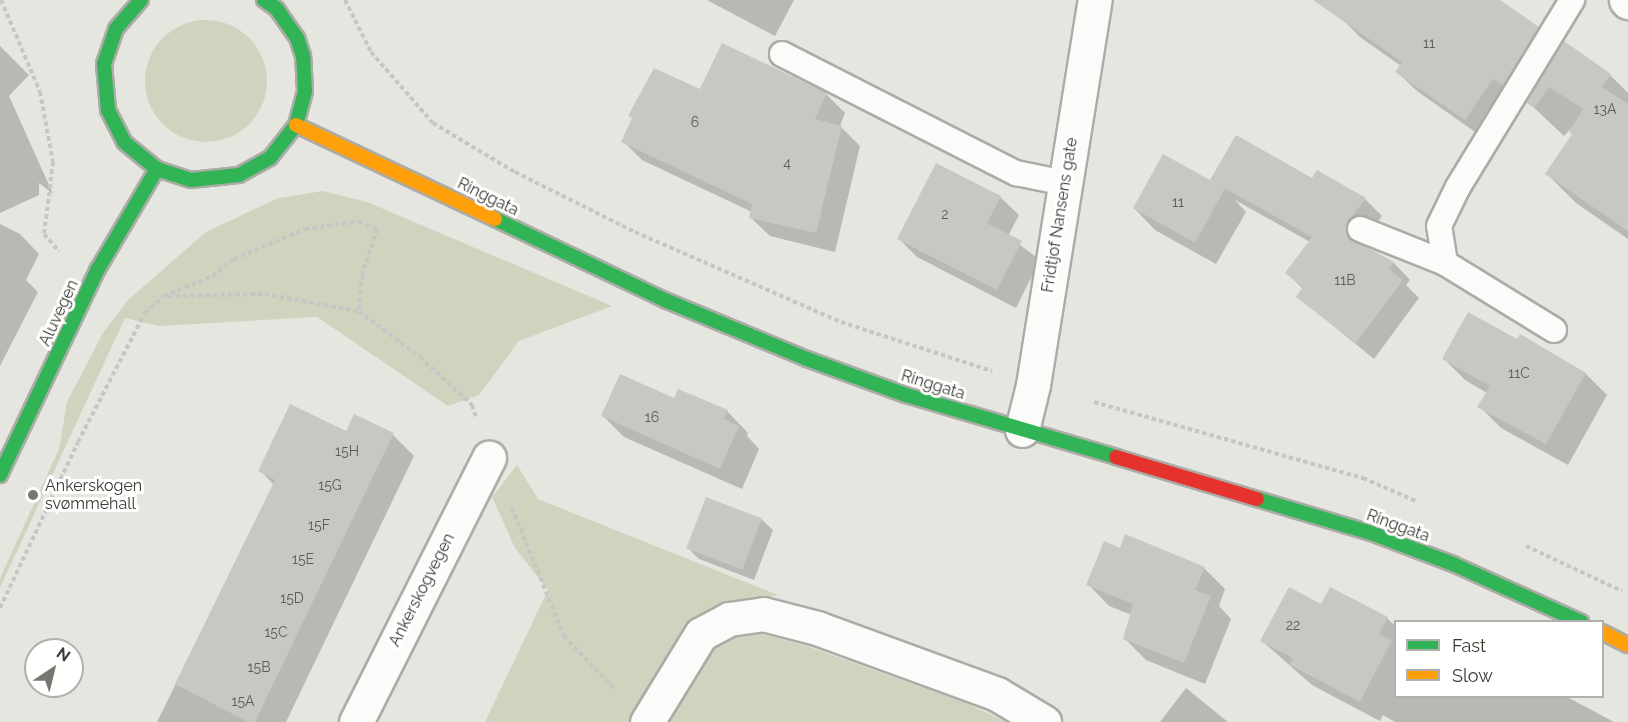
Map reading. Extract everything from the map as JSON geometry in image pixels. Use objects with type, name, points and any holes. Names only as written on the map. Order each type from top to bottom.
[{"type":"main road","points":[[141,0],[125,15],[104,64],[108,110],[124,142],[157,169],[191,180],[239,175],[270,158],[296,125],[305,91],[303,56],[297,38],[277,9],[264,0]]},
{"type":"main road","points":[[112,5],[125,15]]},
{"type":"main road","name":"Ringgata","points":[[296,125],[667,301],[818,363],[1022,430],[1371,533],[1453,564],[1579,620]]},
{"type":"main road","name":"Aluvegen","points":[[0,475],[98,269],[157,169]]},
{"type":"main road","points":[[1604,633],[1628,645]]},
{"type":"street","name":"Fridtjof Nansens gate","points":[[1022,430],[1095,0]]},
{"type":"street","name":"Ankerskogvegen","points":[[356,722],[489,458]]},
{"type":"street","points":[[647,722],[700,634],[729,619],[763,614],[817,628],[997,694],[1044,722]]},
{"type":"lane","points":[[1445,263],[1439,226],[1458,187],[1572,0]]},
{"type":"lane","points":[[782,54],[1006,168],[1065,183]]},
{"type":"lane","points":[[1360,229],[1445,263],[1554,330]]},
{"type":"path","points":[[1,0],[40,92],[53,162],[44,234],[59,252]]},
{"type":"path","points":[[345,0],[370,52],[433,123]]},
{"type":"path","points":[[0,608],[140,323],[164,296],[213,276],[234,259],[305,229],[359,221],[377,230]]},
{"type":"path","points":[[164,296],[265,294],[359,311]]},
{"type":"green space","points":[[206,20],[229,25],[249,38],[262,58],[267,81],[262,104],[249,124],[229,137],[206,142],[183,137],[163,124],[150,104],[145,81],[150,58],[163,38],[183,25]]},
{"type":"green space","points":[[323,191],[367,202],[612,306],[519,341],[479,395],[448,406],[317,317],[159,326],[125,318],[0,588],[0,578],[59,449],[67,402],[103,333],[128,300],[206,232],[278,198]]},
{"type":"green space","points":[[517,465],[538,499],[778,595],[707,612],[667,654],[629,722],[485,722],[548,590],[515,548],[492,497]]},
{"type":"green space","points":[[749,631],[804,645],[968,704],[1006,722],[661,722],[706,648],[726,635]]},
{"type":"building","points":[[1313,0],[1500,0],[1539,27],[1503,86],[1493,79],[1465,120],[1395,72],[1402,62]]},
{"type":"building","points":[[1564,41],[1611,74],[1602,87],[1628,104],[1628,231],[1545,174],[1572,134],[1569,132],[1583,109],[1549,87],[1534,108],[1526,102]]},
{"type":"building","points":[[722,43],[827,93],[815,119],[842,126],[816,233],[749,218],[752,204],[621,142],[632,118],[628,116],[654,68],[700,89]]},
{"type":"building","points":[[1236,135],[1312,178],[1317,170],[1366,198],[1347,223],[1348,237],[1394,262],[1389,269],[1403,280],[1356,343],[1296,297],[1303,287],[1285,273],[1312,237],[1210,180]]},
{"type":"building","points":[[1163,154],[1225,188],[1195,243],[1133,208]]},
{"type":"building","points":[[936,163],[1001,196],[987,223],[1022,241],[997,290],[897,239]]},
{"type":"building","points":[[1468,312],[1517,339],[1520,334],[1586,373],[1546,444],[1477,407],[1490,386],[1442,359]]},
{"type":"building","points":[[620,374],[674,398],[678,389],[728,410],[724,419],[739,426],[720,469],[601,416]]},
{"type":"building","points":[[290,404],[346,431],[354,414],[394,433],[255,722],[248,722],[175,684],[275,480],[258,471]]},
{"type":"building","points":[[706,497],[762,519],[742,570],[686,548]]},
{"type":"building","points":[[1125,534],[1205,567],[1195,590],[1211,596],[1184,663],[1123,639],[1133,604],[1086,585],[1104,541],[1120,548]]},
{"type":"building","points":[[1289,587],[1321,604],[1330,587],[1388,617],[1379,634],[1392,640],[1360,702],[1290,665],[1293,658],[1260,641]]},
{"type":"traffic: fast","points":[[141,0],[116,29],[104,64],[108,110],[124,142],[157,169],[191,180],[239,175],[270,158],[296,125],[305,91],[303,56],[297,38],[277,9],[264,0]]},
{"type":"traffic: fast","points":[[0,475],[98,269],[157,169]]},
{"type":"traffic: fast","points":[[495,219],[667,301],[807,359],[906,395],[1116,457]]},
{"type":"traffic: fast","points":[[1257,499],[1371,533],[1453,564],[1577,620]]},
{"type":"traffic: slow","points":[[296,125],[495,219]]},
{"type":"traffic: slow","points":[[1604,633],[1628,645]]},
{"type":"traffic: jam","points":[[1116,457],[1257,499]]},
{"type":"place","name":"Ankerskogen svømmehall","points":[[33,495]]}]
